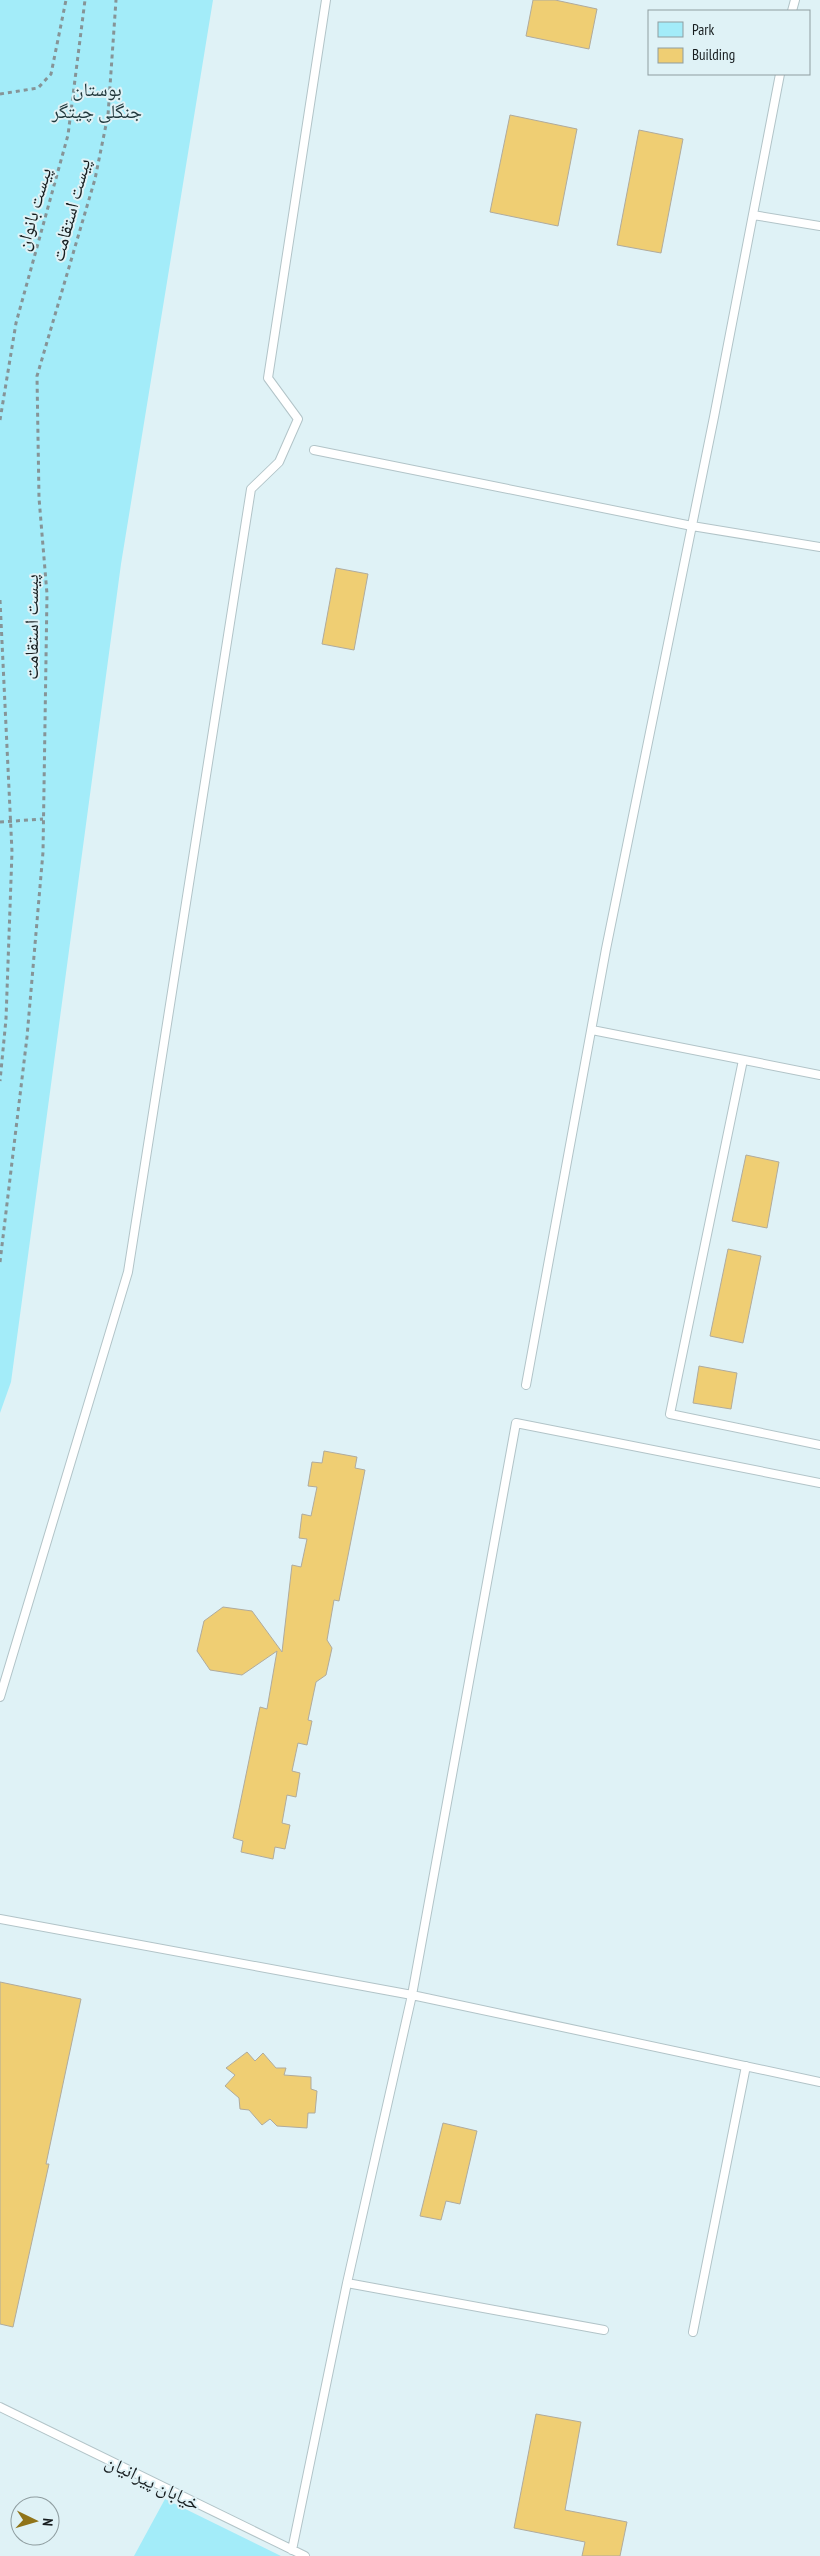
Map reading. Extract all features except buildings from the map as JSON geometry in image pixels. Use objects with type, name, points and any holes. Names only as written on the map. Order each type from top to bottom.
[{"type":"lane","points":[[0,1697],[128,1272],[250,489],[279,462],[298,419],[268,378],[326,0]]},
{"type":"lane","points":[[526,1385],[592,1030],[780,75]]},
{"type":"lane","points":[[753,215],[820,226]]},
{"type":"lane","points":[[314,450],[692,526],[820,546]]},
{"type":"lane","points":[[592,1030],[820,1075]]},
{"type":"lane","points":[[743,1060],[670,1414],[820,1445]]},
{"type":"lane","points":[[292,2550],[347,2284],[412,1995],[516,1423],[820,1483]]},
{"type":"lane","points":[[0,1919],[412,1995],[820,2082]]},
{"type":"lane","points":[[693,2332],[746,2066]]},
{"type":"lane","points":[[347,2284],[604,2330]]},
{"type":"lane","name":"خیابان پیرانیان","points":[[0,2407],[305,2556]]},
{"type":"path","points":[[0,94],[38,88],[51,74],[66,0]]},
{"type":"path","name":"پیست استقامت","points":[[0,1262],[28,1037],[43,852],[47,594],[39,498],[37,376],[95,179],[108,115],[116,0]]},
{"type":"path","name":"پیست بانوان","points":[[0,420],[16,323],[68,135],[86,1]]},
{"type":"path","points":[[0,600],[12,852],[6,1019],[0,1081]]},
{"type":"path","points":[[0,822],[44,819]]},
{"type":"green space","name":"بوستان جنگلی چیتگر","points":[[0,0],[213,0],[121,564],[11,1382],[0,1413]]},
{"type":"green space","points":[[165,2499],[281,2556],[134,2556]]}]
